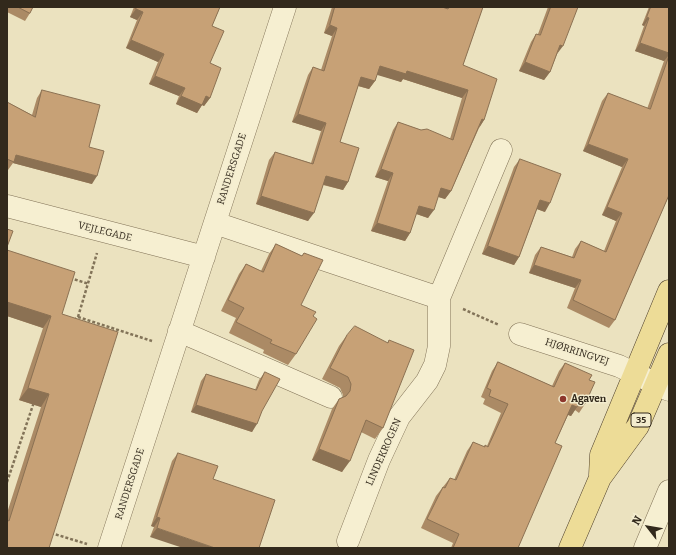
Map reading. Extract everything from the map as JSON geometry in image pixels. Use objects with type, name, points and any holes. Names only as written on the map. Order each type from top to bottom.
[{"type":"main road","name":"35","points":[[600,478],[601,455],[669,291]]},
{"type":"main road","name":"35","points":[[570,548],[600,478],[638,426],[663,387],[669,354]]},
{"type":"street","name":"RANDERSGADE","points":[[112,547],[177,339],[285,7]]},
{"type":"street","name":"LINDEKROGEN","points":[[348,541],[379,460],[399,417],[427,381],[435,365],[440,346],[439,298],[501,150]]},
{"type":"street","name":"VEJLEGADE","points":[[7,206],[204,256]]},
{"type":"street","points":[[215,223],[439,298]]},
{"type":"street","name":"HJØRRINGVEJ","points":[[520,334],[619,366],[663,387]]},
{"type":"street","points":[[177,339],[331,397]]},
{"type":"street","points":[[645,548],[669,491]]},
{"type":"path","points":[[73,320],[78,317],[89,284],[103,231]]},
{"type":"path","points":[[66,277],[89,284]]},
{"type":"path","points":[[439,298],[520,334]]},
{"type":"path","points":[[78,317],[177,339]]},
{"type":"path","points":[[7,482],[36,395]]},
{"type":"path","points":[[44,530],[87,544],[112,547]]},
{"type":"building","points":[[18,7],[33,7],[30,13]]},
{"type":"building","points":[[137,7],[220,7],[212,26],[224,31],[210,63],[221,68],[210,98],[206,96],[202,105],[181,96],[185,88],[155,76],[164,54],[131,40],[143,12],[136,9]]},
{"type":"building","points":[[335,7],[442,7],[448,9],[449,7],[483,7],[463,65],[497,79],[484,120],[482,119],[451,191],[441,188],[434,210],[419,206],[410,233],[377,223],[393,173],[381,169],[398,122],[421,130],[427,129],[453,140],[468,90],[407,71],[406,74],[380,66],[375,81],[361,77],[340,142],[359,148],[348,182],[326,176],[314,213],[261,196],[275,152],[313,164],[326,123],[298,114],[313,67],[324,71],[337,28],[330,25]]},
{"type":"building","points":[[551,7],[578,7],[563,46],[560,45],[550,72],[525,62],[536,34],[540,35]]},
{"type":"building","points":[[651,7],[669,7],[669,53],[640,43],[649,18],[647,17]]},
{"type":"building","points":[[669,56],[669,195],[615,320],[573,300],[581,280],[534,265],[541,247],[574,258],[581,241],[606,252],[622,213],[607,207],[628,159],[588,144],[608,93],[650,109]]},
{"type":"building","points":[[42,90],[100,105],[89,147],[104,151],[97,176],[16,155],[14,162],[7,159],[7,102],[35,117]]},
{"type":"building","points":[[520,159],[561,174],[550,203],[540,200],[519,257],[488,246]]},
{"type":"building","points":[[7,229],[13,231],[7,247]]},
{"type":"building","points":[[276,244],[302,256],[304,253],[323,260],[301,305],[316,312],[313,316],[317,319],[296,354],[270,343],[272,340],[236,322],[244,308],[228,300],[246,264],[263,272]]},
{"type":"building","points":[[7,250],[75,272],[62,314],[118,332],[49,548],[7,548],[7,520],[9,521],[49,394],[28,388],[51,316],[7,302]]},
{"type":"building","points":[[355,326],[388,343],[389,340],[414,350],[383,428],[366,420],[350,461],[319,449],[339,399],[346,396],[350,391],[351,384],[348,377],[330,368],[347,335]]},
{"type":"building","points":[[498,362],[554,387],[565,363],[592,375],[589,380],[595,382],[585,404],[580,401],[577,407],[572,405],[555,443],[562,446],[518,548],[453,548],[459,534],[427,519],[443,487],[445,488],[450,478],[456,480],[473,442],[488,447],[508,404],[489,396],[491,390],[487,388]]},
{"type":"building","points":[[265,372],[280,379],[262,411],[257,424],[196,405],[206,374],[256,390]]},
{"type":"building","points":[[178,453],[218,466],[213,479],[275,500],[259,548],[215,548],[157,528],[160,518],[157,517]]},
{"type":"place","name":"Agaven","points":[[563,399]]}]
